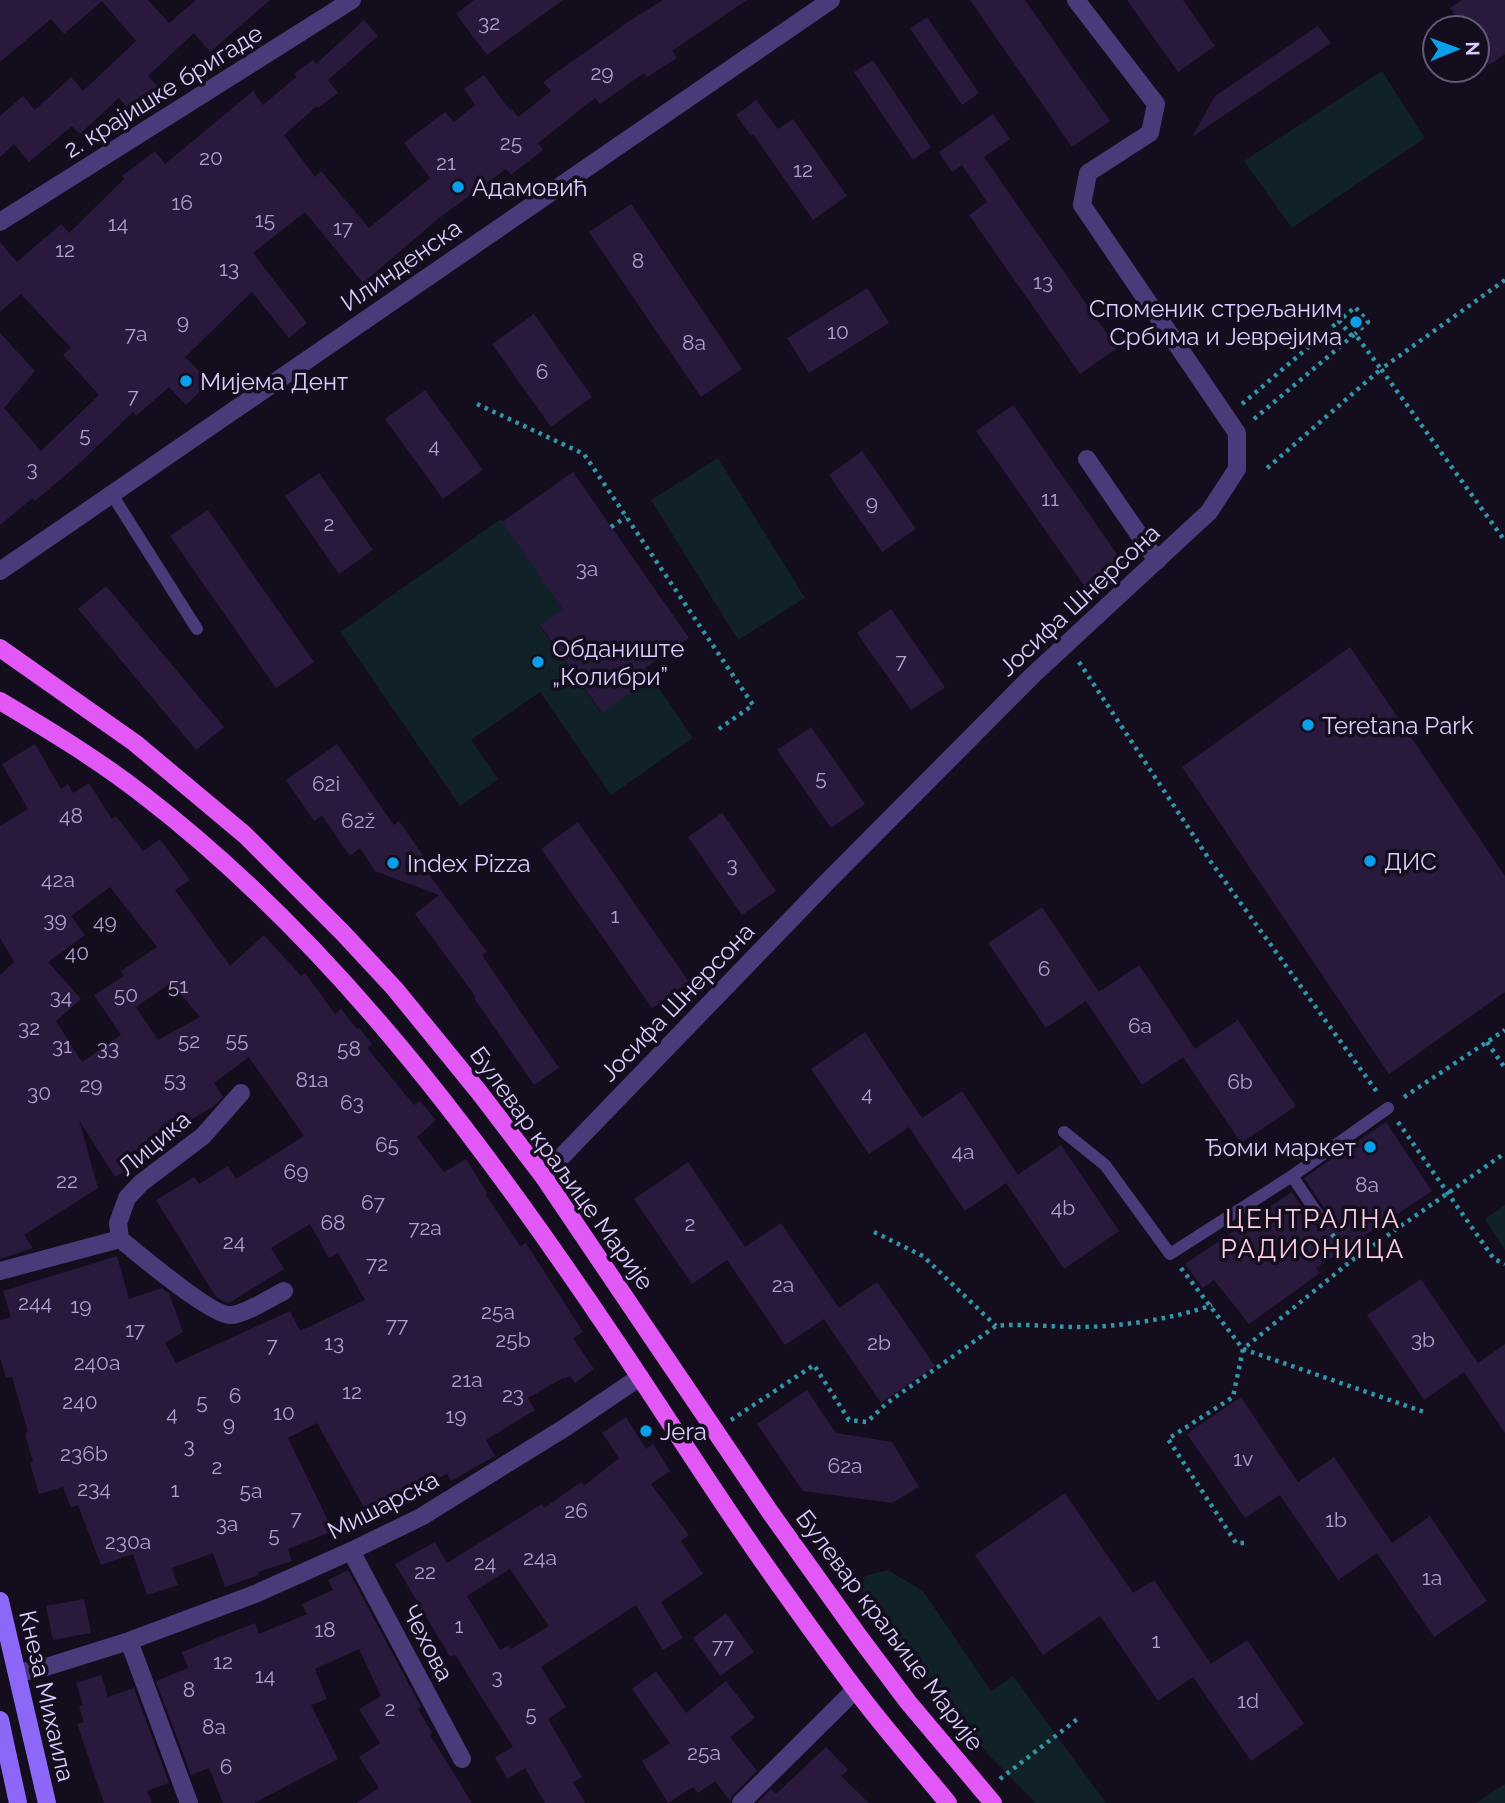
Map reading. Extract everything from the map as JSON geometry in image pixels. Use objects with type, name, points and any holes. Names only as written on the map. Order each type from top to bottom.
[{"type":"main road","name":"Булевар краљице Марије","points":[[0,648],[135,743],[264,853],[395,989],[471,1082],[542,1176],[770,1512],[860,1638],[908,1702],[988,1798]]},
{"type":"main road","points":[[0,701],[53,732],[142,794],[231,870],[300,935],[389,1036],[452,1112],[538,1228],[772,1575],[855,1690],[948,1803]]},
{"type":"main road","name":"Кнеза Михаила","points":[[0,1601],[47,1803]]},
{"type":"main road","points":[[0,1720],[18,1803]]},
{"type":"street","name":"2. крајишке бригаде","points":[[0,222],[352,0]]},
{"type":"street","name":"Илинденска","points":[[0,570],[831,0]]},
{"type":"street","points":[[1076,0],[1156,104],[1150,133],[1088,173],[1082,205],[1237,433]]},
{"type":"street","name":"Јосифа Шнерсона","points":[[542,1176],[827,881],[1032,675],[1209,512],[1237,469],[1237,433]]},
{"type":"street","points":[[1087,458],[1157,561]]},
{"type":"street","name":"Лицика","points":[[120,1239],[118,1223],[127,1198],[141,1183],[203,1136],[241,1093]]},
{"type":"street","points":[[0,1270],[120,1239],[205,1305],[223,1314],[238,1314],[284,1291]]},
{"type":"street","name":"Мишарска","points":[[18,1673],[130,1641],[255,1594],[351,1551],[421,1517],[566,1427],[640,1377]]},
{"type":"street","name":"Чехова","points":[[351,1551],[462,1759]]},
{"type":"street","points":[[130,1641],[189,1803]]},
{"type":"street","points":[[741,1803],[855,1690]]},
{"type":"lane","points":[[111,494],[197,629]]},
{"type":"lane","points":[[1064,1132],[1105,1165],[1170,1254],[1292,1176],[1388,1108]]},
{"type":"lane","points":[[1292,1176],[1321,1219]]},
{"type":"path","points":[[1265,470],[1381,369],[1505,280]]},
{"type":"path","points":[[1225,418],[1355,307],[1368,322],[1237,433]]},
{"type":"path","points":[[1339,321],[1381,369],[1505,541]]},
{"type":"path","points":[[477,404],[584,454],[753,705],[716,731]]},
{"type":"path","points":[[611,527],[626,517]]},
{"type":"path","points":[[1067,644],[1212,862],[1494,1259],[1505,1264]]},
{"type":"path","points":[[1388,1108],[1505,1030]]},
{"type":"path","points":[[1487,1042],[1505,1068]]},
{"type":"path","points":[[1244,1544],[1236,1543],[1168,1439],[1233,1397],[1243,1349],[1351,1261],[1505,1153]]},
{"type":"path","points":[[1321,1219],[1351,1261]]},
{"type":"path","points":[[874,1232],[923,1256],[996,1326]]},
{"type":"path","points":[[1170,1254],[1212,1305],[1243,1349],[1426,1413]]},
{"type":"path","points":[[716,1430],[814,1365],[849,1420],[867,1422],[887,1403],[996,1326],[1014,1324],[1078,1327],[1121,1324],[1195,1311],[1212,1305]]},
{"type":"path","points":[[988,1798],[1080,1717]]},
{"type":"green space","points":[[1382,71],[1425,138],[1292,228],[1244,161]]},
{"type":"green space","points":[[718,458],[805,598],[738,640],[651,500]]},
{"type":"green space","name":"Обданиште „Колибри”","points":[[501,519],[563,609],[540,626],[601,713],[652,678],[693,738],[611,795],[540,692],[471,740],[498,779],[460,806],[340,632]]},
{"type":"green space","points":[[1505,1205],[1505,1251],[1485,1219]]},
{"type":"green space","points":[[888,1570],[923,1591],[991,1691],[1013,1676],[1106,1803],[1036,1803],[986,1752],[861,1591],[865,1576]]},
{"type":"green space","points":[[1505,1784],[1505,1803],[1476,1803]]},
{"type":"building","points":[[0,0],[148,0],[169,23],[196,0],[270,0],[210,52],[194,33],[148,76],[163,92],[136,117],[119,98],[80,134],[72,126],[29,162],[14,144],[0,157],[0,116],[23,96],[35,110],[71,77],[83,91],[136,41],[102,1],[64,34],[51,19],[0,62]]},
{"type":"building","points":[[474,0],[563,0],[487,55],[456,14]]},
{"type":"building","points":[[663,0],[747,0],[672,51],[677,58],[647,77],[644,73],[600,104],[595,98],[538,143],[543,150],[511,175],[506,169],[439,218],[363,283],[305,212],[253,253],[307,323],[289,338],[252,292],[185,357],[210,382],[186,405],[169,387],[136,416],[133,412],[35,501],[33,498],[0,525],[0,333],[35,371],[4,408],[41,451],[99,395],[63,355],[71,348],[21,294],[0,312],[0,242],[17,262],[61,224],[69,233],[124,179],[122,176],[155,151],[165,164],[253,91],[263,105],[296,77],[294,74],[313,60],[316,64],[364,20],[378,36],[328,80],[338,93],[318,108],[317,106],[284,135],[315,177],[321,171],[369,228],[430,178],[404,143],[445,112],[454,122],[475,105],[464,89],[484,75],[518,117],[551,91],[543,82]]},
{"type":"building","points":[[970,0],[1025,0],[1110,121],[1072,147]]},
{"type":"building","points":[[1127,0],[1183,0],[1215,46],[1178,72]]},
{"type":"building","points":[[1462,0],[1505,0],[1505,54],[1491,64],[1491,14],[1454,14],[1450,8]]},
{"type":"building","points":[[927,17],[979,93],[962,105],[910,28]]},
{"type":"building","points":[[1318,26],[1331,43],[1192,137],[1215,96]]},
{"type":"building","points":[[873,60],[931,147],[913,160],[854,72]]},
{"type":"building","points":[[756,100],[778,129],[793,119],[847,196],[813,220],[753,134],[751,136],[736,115]]},
{"type":"building","points":[[993,114],[1010,139],[984,157],[1117,348],[1080,374],[969,215],[987,202],[962,165],[952,172],[939,152]]},
{"type":"building","points":[[631,204],[742,369],[701,397],[589,232]]},
{"type":"building","points":[[867,288],[889,323],[809,373],[787,338]]},
{"type":"building","points":[[534,314],[592,397],[551,427],[492,344]]},
{"type":"building","points":[[425,390],[483,470],[443,499],[385,419]]},
{"type":"building","points":[[1013,405],[1124,564],[1087,590],[976,431]]},
{"type":"building","points":[[862,451],[916,529],[882,552],[829,475]]},
{"type":"building","points":[[573,472],[689,638],[645,668],[652,678],[602,713],[540,625],[563,609],[502,522]]},
{"type":"building","points":[[319,473],[373,550],[339,574],[285,496]]},
{"type":"building","points":[[208,510],[314,662],[276,688],[170,536]]},
{"type":"building","points":[[106,586],[224,727],[196,750],[78,609]]},
{"type":"building","points":[[891,609],[945,687],[911,710],[857,633]]},
{"type":"building","points":[[1350,647],[1505,876],[1505,992],[1389,1074],[1182,767]]},
{"type":"building","points":[[811,727],[865,804],[831,828],[777,750]]},
{"type":"building","points":[[35,744],[61,789],[68,784],[73,793],[89,783],[112,819],[116,816],[143,851],[160,839],[190,880],[175,890],[230,966],[264,935],[301,976],[305,973],[335,1014],[341,1009],[372,1044],[367,1048],[414,1105],[420,1101],[436,1120],[417,1137],[444,1172],[466,1159],[520,1246],[526,1243],[583,1332],[573,1338],[594,1369],[575,1383],[570,1376],[563,1378],[528,1398],[535,1410],[486,1440],[495,1456],[451,1481],[447,1474],[367,1513],[317,1423],[288,1438],[333,1531],[288,1549],[292,1561],[225,1587],[213,1553],[172,1568],[178,1585],[147,1595],[133,1554],[101,1565],[78,1505],[71,1508],[63,1487],[39,1494],[30,1463],[33,1462],[25,1433],[28,1432],[12,1377],[6,1378],[0,1358],[0,1320],[11,1317],[3,1291],[117,1256],[129,1299],[162,1288],[169,1293],[183,1332],[165,1343],[176,1363],[290,1311],[300,1331],[365,1300],[338,1253],[329,1258],[310,1224],[271,1248],[284,1269],[229,1303],[225,1302],[216,1297],[156,1200],[194,1177],[199,1184],[228,1166],[236,1179],[304,1136],[249,1057],[214,1083],[223,1097],[214,1106],[179,1127],[183,1135],[115,1177],[79,1120],[98,1188],[24,1235],[33,1248],[0,1259],[0,975],[14,962],[0,938],[0,826],[28,809],[2,764]],"holes":[[[110,887],[157,947],[121,971],[124,976],[94,995],[121,1035],[82,1062],[56,1021],[81,999],[48,962],[85,935],[71,916]],[[171,983],[200,1017],[158,1040],[136,1007]]]},
{"type":"building","points":[[337,744],[394,825],[399,821],[429,864],[424,868],[487,952],[482,955],[559,1068],[534,1085],[474,998],[476,997],[415,914],[439,895],[375,871],[360,848],[350,856],[322,816],[314,821],[286,780]]},
{"type":"building","points":[[722,813],[776,891],[742,915],[688,837]]},
{"type":"building","points":[[578,822],[689,982],[652,1008],[541,849]]},
{"type":"building","points":[[1042,907],[1099,992],[1139,965],[1195,1049],[1142,1085],[1086,1001],[1046,1028],[988,943]]},
{"type":"building","points":[[1238,1020],[1296,1106],[1241,1143],[1183,1057]]},
{"type":"building","points":[[865,1032],[922,1118],[962,1091],[1018,1175],[965,1211],[909,1127],[869,1154],[811,1069]]},
{"type":"building","points":[[1386,1122],[1432,1191],[1316,1268],[1320,1273],[1249,1324],[1214,1280],[1203,1288],[1185,1264],[1292,1192],[1314,1224],[1321,1228],[1326,1226],[1329,1215],[1304,1178]]},
{"type":"building","points":[[1061,1145],[1119,1231],[1064,1269],[1006,1183]]},
{"type":"building","points":[[688,1162],[745,1247],[781,1223],[839,1308],[877,1282],[935,1366],[881,1403],[824,1319],[785,1345],[727,1260],[692,1284],[634,1199]]},
{"type":"building","points":[[1421,1279],[1478,1363],[1505,1344],[1505,1433],[1464,1372],[1424,1400],[1367,1315]]},
{"type":"building","points":[[807,1390],[836,1433],[892,1442],[919,1487],[892,1503],[803,1491],[757,1424]]},
{"type":"building","points":[[1241,1397],[1298,1482],[1334,1457],[1392,1543],[1430,1516],[1487,1601],[1434,1637],[1377,1553],[1338,1580],[1280,1495],[1245,1518],[1187,1434]]},
{"type":"building","points":[[626,1417],[646,1449],[653,1444],[670,1471],[651,1484],[689,1535],[681,1541],[703,1574],[661,1602],[683,1638],[663,1650],[636,1605],[541,1667],[566,1707],[548,1719],[582,1777],[573,1782],[585,1803],[545,1803],[525,1768],[507,1779],[495,1757],[513,1747],[455,1655],[450,1657],[395,1564],[435,1542],[447,1563],[542,1504],[544,1508],[581,1482],[584,1486],[619,1458],[602,1433]],"holes":[[[510,1569],[549,1626],[511,1649],[509,1645],[500,1650],[467,1596]]]},
{"type":"building","points":[[1065,1493],[1133,1593],[1154,1580],[1211,1664],[1247,1640],[1304,1724],[1251,1761],[1193,1677],[1158,1701],[1100,1616],[1043,1655],[975,1555]]},
{"type":"building","points":[[348,1570],[421,1707],[418,1709],[432,1733],[430,1735],[472,1803],[356,1803],[379,1788],[359,1757],[380,1743],[359,1709],[381,1696],[359,1649],[315,1669],[327,1699],[311,1705],[338,1759],[254,1803],[223,1803],[209,1768],[191,1775],[156,1681],[188,1668],[182,1652],[255,1623],[259,1634],[307,1614],[302,1604],[333,1590],[328,1580]]},
{"type":"building","points":[[84,1599],[91,1633],[53,1640],[46,1606]]},
{"type":"building","points":[[726,1613],[754,1652],[720,1676],[693,1638]]},
{"type":"building","points":[[656,1671],[686,1713],[726,1681],[755,1718],[730,1737],[757,1771],[730,1801],[715,1781],[698,1793],[693,1787],[668,1803],[642,1761],[670,1743],[632,1689]]},
{"type":"building","points":[[101,1675],[108,1697],[134,1688],[169,1783],[147,1791],[152,1803],[104,1803],[77,1724],[84,1722],[79,1706],[83,1705],[76,1683]]},
{"type":"building","points":[[826,1747],[848,1770],[841,1776],[869,1803],[757,1803],[771,1789],[776,1794]]},
{"type":"place","name":"Адамовић","points":[[458,187]]},
{"type":"place","name":"Споменик стрељаним Србима и Јеврејима","points":[[1356,322]]},
{"type":"place","name":"Мијема Дент","points":[[186,381]]},
{"type":"place","name":"Обданиште „Колибри”","points":[[538,662]]},
{"type":"place","name":"Teretana Park","points":[[1308,725]]},
{"type":"place","name":"ДИС","points":[[1370,861]]},
{"type":"place","name":"Index Pizza","points":[[393,863]]},
{"type":"place","name":"Ђоми маркет","points":[[1370,1147]]},
{"type":"place","name":"Jera","points":[[646,1431]]},
{"type":"district","name":"ЦЕНТРАЛНА РАДИОНИЦА","points":[[1313,1234]]}]
